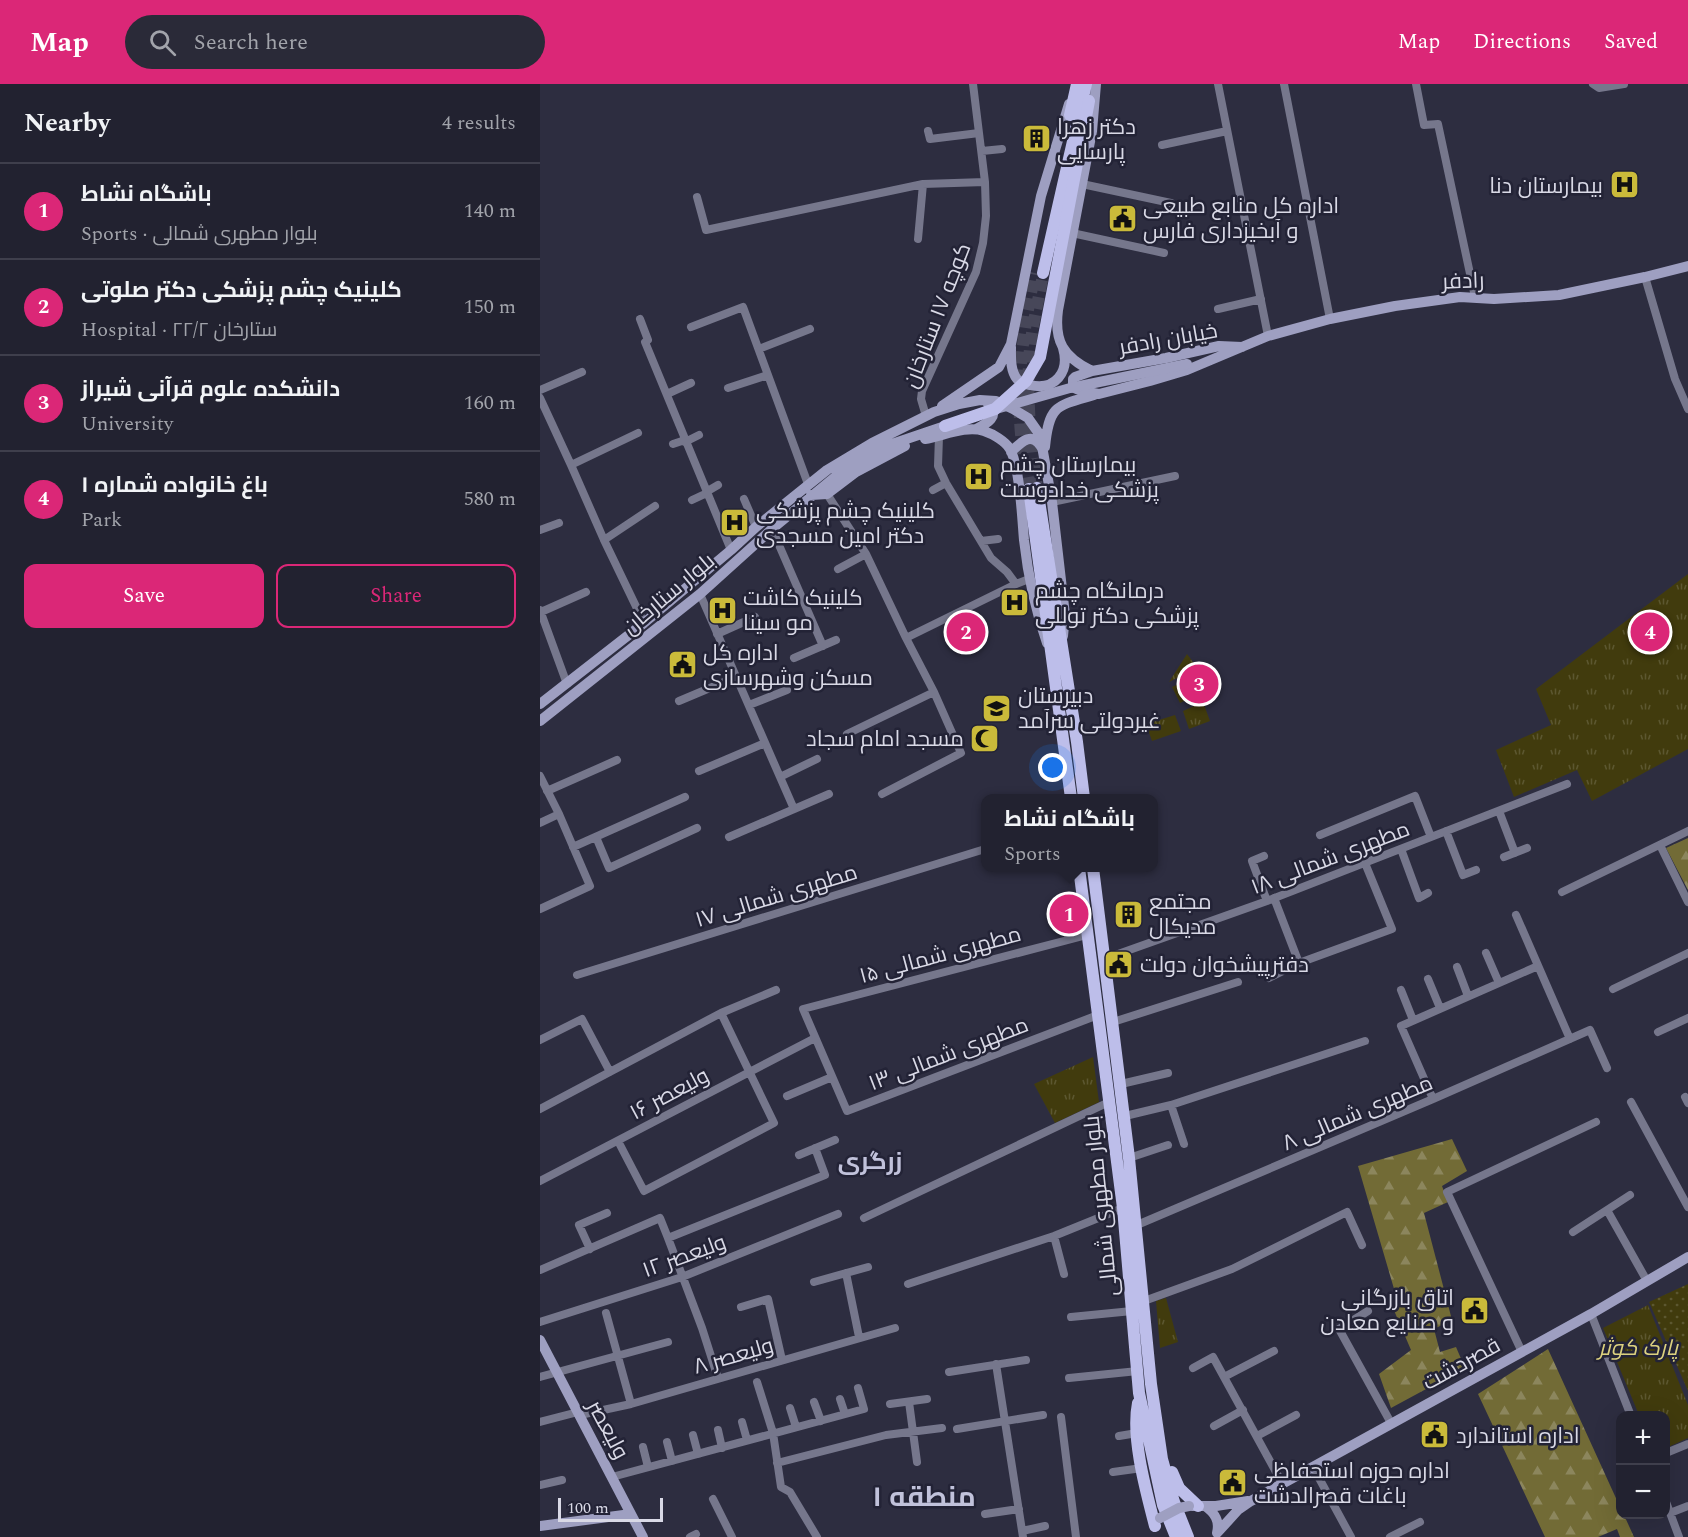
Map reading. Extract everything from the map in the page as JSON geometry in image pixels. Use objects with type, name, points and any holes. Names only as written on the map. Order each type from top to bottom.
[{"type":"main road","points":[[1076,84],[1039,273],[1086,84]]},
{"type":"main road","points":[[1076,84],[1041,196],[1011,344],[1011,363],[1018,379],[1023,383],[1068,393],[1099,394]]},
{"type":"main road","points":[[995,409],[1026,381],[1037,366],[1043,350],[1091,84]]},
{"type":"main road","points":[[1039,387],[1051,384],[1063,368],[1064,352],[1056,330],[1058,309],[1092,131],[1096,84]]},
{"type":"main road","name":"رادفر","points":[[1242,347],[1268,336],[1330,319],[1395,306],[1460,297],[1494,299],[1559,295],[1688,266]]},
{"type":"main road","points":[[1058,338],[1068,354],[1079,365],[1092,371]]},
{"type":"main road","points":[[930,414],[999,367],[1011,344]]},
{"type":"main road","name":"خیابان رادفر","points":[[1219,346],[1242,347],[1187,370],[1099,394],[1081,392],[1073,386],[1073,379],[1092,371],[1219,346]]},
{"type":"main road","points":[[809,490],[827,494],[856,472],[892,452],[995,409],[1070,388],[1187,364],[1242,347]]},
{"type":"main road","points":[[1044,453],[1049,421],[1054,411],[1066,403],[1099,394]]},
{"type":"main road","points":[[930,414],[959,404],[996,401],[1028,418],[1040,435],[1052,502],[1065,615],[1056,652]]},
{"type":"main road","points":[[976,402],[990,405],[993,416],[988,423],[976,429]]},
{"type":"main road","name":"بلوار ستارخان","points":[[540,721],[700,594],[772,529],[809,490],[845,458],[930,414]]},
{"type":"main road","points":[[942,431],[982,430],[998,438],[1011,452],[1015,465],[1034,605],[1056,652],[1077,742],[1084,794]]},
{"type":"main road","name":"بلوار ستارخان","points":[[540,704],[644,623],[756,527],[809,490],[886,446],[942,431]]},
{"type":"main road","points":[[1011,452],[1023,441],[1031,439],[1037,441],[1044,453]]},
{"type":"main road","points":[[1033,488],[1056,652],[1071,794]]},
{"type":"main road","name":"بلوار مطهرى شمالى","points":[[1080,872],[1123,1208],[1139,1393],[1163,1505],[1176,1537]]},
{"type":"main road","name":"بلوار مطهرى شمالى","points":[[1094,872],[1125,1116],[1137,1225],[1150,1384],[1161,1459],[1188,1537]]},
{"type":"main road","name":"قصردشت","points":[[1251,1500],[1591,1314],[1688,1257]]},
{"type":"main road","name":"ولیعصر","points":[[540,1340],[643,1537]]},
{"type":"main road","points":[[1150,1384],[1162,1406],[1167,1452],[1172,1473],[1179,1488],[1197,1506],[1214,1514],[1218,1521],[1217,1535]]},
{"type":"main road","points":[[1139,1393],[1136,1414],[1137,1433],[1146,1494],[1156,1527],[1179,1508],[1233,1504],[1251,1500]]},
{"type":"main road","points":[[1217,1535],[1238,1510],[1251,1500]]},
{"type":"main road","points":[[540,1526],[631,1514]]},
{"type":"street","name":"کوچه ۱۷ ستارخان","points":[[930,414],[921,399],[922,391],[976,272],[983,243],[984,182],[973,84]]},
{"type":"street","points":[[1218,84],[1268,336]]},
{"type":"street","points":[[1284,84],[1330,319]]},
{"type":"street","points":[[1416,84],[1424,125],[1438,124],[1475,297]]},
{"type":"street","points":[[1593,84],[1599,88],[1624,84]]},
{"type":"street","points":[[928,131],[930,139],[979,133]]},
{"type":"street","points":[[1162,145],[1227,131]]},
{"type":"street","points":[[982,151],[1002,149]]},
{"type":"street","points":[[697,197],[706,230],[923,184],[984,182]]},
{"type":"street","points":[[918,239],[923,184]]},
{"type":"street","points":[[1082,184],[1171,203]]},
{"type":"street","points":[[1072,232],[1164,253]]},
{"type":"street","points":[[1645,277],[1675,379],[1688,409]]},
{"type":"street","points":[[1218,309],[1260,299]]},
{"type":"street","points":[[691,327],[743,307],[809,490]]},
{"type":"street","points":[[640,320],[648,340],[645,342],[731,550]]},
{"type":"street","points":[[759,349],[810,330]]},
{"type":"street","points":[[540,390],[582,372]]},
{"type":"street","points":[[728,388],[768,375]]},
{"type":"street","points":[[666,394],[691,383]]},
{"type":"street","points":[[540,398],[644,623]]},
{"type":"street","points":[[942,431],[938,466],[946,483],[991,558],[1007,572],[1016,584]]},
{"type":"street","points":[[571,465],[638,433]]},
{"type":"street","points":[[673,444],[699,435]]},
{"type":"street","points":[[1052,502],[1175,476]]},
{"type":"street","points":[[933,490],[946,483]]},
{"type":"street","points":[[692,500],[718,485]]},
{"type":"street","points":[[827,494],[866,554],[934,692],[961,753],[882,794]]},
{"type":"street","points":[[744,500],[756,527]]},
{"type":"street","points":[[604,540],[655,506]]},
{"type":"street","points":[[540,530],[559,523]]},
{"type":"street","points":[[772,529],[823,646]]},
{"type":"street","points":[[981,541],[998,539]]},
{"type":"street","points":[[838,569],[866,554]]},
{"type":"street","points":[[906,638],[1029,579]]},
{"type":"street","points":[[567,684],[540,611],[586,592]]},
{"type":"street","points":[[700,594],[794,809]]},
{"type":"street","points":[[717,634],[755,617]]},
{"type":"street","points":[[794,658],[836,640]]},
{"type":"street","points":[[680,701],[736,677]]},
{"type":"street","points":[[749,705],[788,690]]},
{"type":"street","points":[[847,734],[934,692]]},
{"type":"street","points":[[699,771],[765,743]]},
{"type":"street","points":[[780,777],[817,759]]},
{"type":"street","points":[[547,791],[617,760]]},
{"type":"street","points":[[540,776],[590,886],[540,909]]},
{"type":"street","name":"۱۸ مطهری شمالی","points":[[1104,959],[1271,899],[1567,784]]},
{"type":"street","points":[[729,837],[829,795]]},
{"type":"street","points":[[1320,835],[1415,796],[1431,837]]},
{"type":"street","points":[[573,847],[685,797]]},
{"type":"street","points":[[1499,811],[1515,853]]},
{"type":"street","points":[[540,823],[559,814]]},
{"type":"street","points":[[596,837],[609,868],[697,828]]},
{"type":"street","points":[[1446,831],[1463,875],[1476,870]]},
{"type":"street","points":[[1562,892],[1688,831]]},
{"type":"street","points":[[1660,845],[1688,902]]},
{"type":"street","points":[[1401,849],[1419,898],[1428,893]]},
{"type":"street","points":[[1504,857],[1527,849]]},
{"type":"street","name":"۱۷ مطهری شمالی","points":[[577,975],[981,850]]},
{"type":"street","points":[[1264,856],[1252,861],[1299,963]]},
{"type":"street","points":[[1269,978],[1299,963],[1392,929],[1365,863]]},
{"type":"street","points":[[1516,915],[1570,1039]]},
{"type":"street","name":"۱۵ مطهری شمالی","points":[[815,1038],[803,1009],[1087,935]]},
{"type":"street","points":[[1486,953],[1499,983]]},
{"type":"street","points":[[1613,989],[1688,953]]},
{"type":"street","points":[[1433,1099],[1401,1026],[1538,966]]},
{"type":"street","points":[[1457,967],[1468,996]]},
{"type":"street","points":[[1428,979],[1440,1008]]},
{"type":"street","points":[[1113,1022],[1238,982]]},
{"type":"street","points":[[540,1109],[721,1013],[776,990]]},
{"type":"street","points":[[1401,990],[1413,1020]]},
{"type":"street","points":[[618,1141],[644,1191],[774,1123],[721,1013]]},
{"type":"street","name":"۱۳ مطهری شمالی","points":[[832,1077],[847,1111],[1098,1016]]},
{"type":"street","points":[[1658,1032],[1688,1018]]},
{"type":"street","points":[[540,1040],[582,1019],[610,1071]]},
{"type":"street","name":"۸ مطهری شمالی","points":[[1137,1225],[1590,1030],[1608,1068]]},
{"type":"street","points":[[787,1096],[832,1077],[815,1038]]},
{"type":"street","name":"۱۶ ولیعصر","points":[[540,1181],[815,1038]]},
{"type":"street","points":[[1125,1116],[1171,1105],[1365,1041]]},
{"type":"street","points":[[1121,1084],[1168,1073]]},
{"type":"street","points":[[864,1218],[1110,1102]]},
{"type":"street","points":[[1631,1102],[1688,1207]]},
{"type":"street","points":[[1171,1105],[1184,1144]]},
{"type":"street","points":[[1522,1352],[1447,1192],[1596,1122]]},
{"type":"street","points":[[799,1155],[835,1140]]},
{"type":"street","points":[[1129,1158],[1168,1145]]},
{"type":"street","points":[[668,1238],[825,1175],[815,1148]]},
{"type":"street","points":[[1573,1232],[1630,1195]]},
{"type":"street","points":[[909,1284],[1054,1236],[1123,1208]]},
{"type":"street","points":[[1607,1210],[1647,1281]]},
{"type":"street","points":[[1144,1301],[1232,1269],[1347,1212],[1362,1245]]},
{"type":"street","points":[[590,1249],[579,1225],[607,1213]]},
{"type":"street","name":"۱۲ ولیعصر","points":[[540,1322],[682,1277],[838,1214]]},
{"type":"street","points":[[540,1270],[660,1218],[702,1328],[718,1378]]},
{"type":"street","points":[[1054,1236],[1064,1274]]},
{"type":"street","points":[[814,1282],[868,1267]]},
{"type":"street","points":[[846,1273],[859,1337]]},
{"type":"street","points":[[741,1307],[768,1299],[782,1360]]},
{"type":"street","points":[[1071,1317],[1132,1311]]},
{"type":"street","points":[[1368,1311],[1339,1329],[1391,1424]]},
{"type":"street","points":[[606,1313],[631,1404]]},
{"type":"street","points":[[1591,1314],[1629,1411]]},
{"type":"street","name":"۸ ولیعصر","points":[[540,1422],[631,1404],[895,1328]]},
{"type":"street","points":[[540,1377],[668,1342]]},
{"type":"street","points":[[1224,1377],[1274,1350]]},
{"type":"street","points":[[1193,1368],[1213,1357],[1282,1483]]},
{"type":"street","points":[[949,1372],[1026,1360]]},
{"type":"street","points":[[996,1364],[1023,1534],[1045,1526]]},
{"type":"street","points":[[1069,1378],[1138,1371]]},
{"type":"street","points":[[757,1382],[773,1433],[781,1487],[790,1492],[817,1537]]},
{"type":"street","points":[[612,1477],[864,1409],[858,1388]]},
{"type":"street","points":[[840,1399],[845,1414]]},
{"type":"street","points":[[890,1404],[927,1399]]},
{"type":"street","points":[[814,1402],[821,1421]]},
{"type":"street","points":[[909,1402],[917,1462]]},
{"type":"street","points":[[790,1408],[796,1427]]},
{"type":"street","points":[[1214,1426],[1243,1410]]},
{"type":"street","points":[[957,1429],[1043,1415]]},
{"type":"street","points":[[1257,1436],[1296,1415]]},
{"type":"street","points":[[1061,1417],[1076,1537]]},
{"type":"street","points":[[742,1422],[747,1440]]},
{"type":"street","points":[[777,1463],[886,1435],[942,1428]]},
{"type":"street","points":[[718,1430],[723,1448]]},
{"type":"street","points":[[1119,1436],[1137,1433]]},
{"type":"street","points":[[693,1435],[698,1454]]},
{"type":"street","points":[[667,1442],[672,1461]]},
{"type":"street","points":[[1670,1451],[1688,1444]]},
{"type":"street","points":[[643,1447],[648,1467]]},
{"type":"street","points":[[1313,1467],[1351,1537]]},
{"type":"street","points":[[1113,1472],[1142,1468]]},
{"type":"street","points":[[540,1485],[562,1480]]},
{"type":"street","points":[[713,1498],[732,1537]]},
{"type":"street","points":[[1679,1537],[1670,1513],[1688,1506]]},
{"type":"street","points":[[985,1514],[1019,1509]]},
{"type":"street","points":[[1390,1537],[1420,1522]]},
{"type":"green space","points":[[1688,574],[1688,749],[1592,801],[1577,770],[1514,797],[1496,750],[1551,725],[1536,689]]},
{"type":"green space","points":[[1187,654],[1193,662],[1193,670],[1169,682]]},
{"type":"green space","points":[[1193,677],[1198,694],[1180,703],[1172,687]]},
{"type":"green space","points":[[1203,702],[1210,721],[1189,729],[1183,711]]},
{"type":"green space","points":[[1175,715],[1181,731],[1152,741],[1146,724]]},
{"type":"green space","points":[[1688,838],[1688,890],[1666,848]]},
{"type":"green space","points":[[1093,1057],[1099,1102],[1055,1123],[1034,1084]]},
{"type":"green space","points":[[1452,1139],[1467,1171],[1442,1186],[1448,1202],[1424,1213],[1452,1320],[1434,1329],[1440,1352],[1456,1347],[1465,1368],[1391,1408],[1379,1374],[1411,1350],[1390,1301],[1397,1299],[1358,1166]]},
{"type":"green space","points":[[1688,1284],[1688,1391],[1649,1302]]},
{"type":"green space","points":[[1166,1298],[1178,1342],[1160,1348],[1156,1301]]},
{"type":"green space","name":"پارک کوثر","points":[[1648,1305],[1688,1405],[1688,1438],[1670,1446],[1670,1411],[1637,1411],[1603,1328]]},
{"type":"green space","points":[[1548,1349],[1616,1498],[1616,1519],[1626,1519],[1634,1537],[1620,1537],[1617,1529],[1598,1537],[1545,1537],[1478,1394]]},
{"type":"tunnel","points":[[1029,489],[1021,434],[1020,373],[1024,333],[1035,273]]},
{"type":"tunnel","points":[[1037,488],[1030,426],[1029,363],[1042,280]]},
{"type":"place","name":"دکتر زهرا پارسایی","points":[[1036,139]]},
{"type":"place","name":"بیمارستان دنا","points":[[1624,185]]},
{"type":"place","name":"اداره کل منابع طبیعى و آبخیزدارى فارس","points":[[1122,218]]},
{"type":"place","name":"بیمارستان چشم پزشکی خدادوست","points":[[979,477]]},
{"type":"place","name":"کلینیک چشم پزشکی دکتر امین مسجدی","points":[[735,523]]},
{"type":"place","name":"درمانگاه چشم پزشكی دكتر توللی","points":[[1014,603]]},
{"type":"place","name":"کلینیک کاشت مو سینا","points":[[722,610]]},
{"type":"place","name":"کلینیک چشم پزشکی دکتر صلوتی","points":[[966,632]]},
{"type":"place","name":"باغ خانواده شماره ۱","points":[[1650,632]]},
{"type":"place","name":"اداره کل مسکن وشهرسازی","points":[[682,665]]},
{"type":"place","name":"دانشکده علوم قرآنی شیراز","points":[[1199,684]]},
{"type":"place","name":"دبیرستان غیردولتی سرآمد","points":[[997,708]]},
{"type":"place","name":"مسجد امام سجاد","points":[[985,738]]},
{"type":"place","name":"باشگاه نشاط","points":[[1069,914]]},
{"type":"place","name":"مجتمع مدیکال","points":[[1128,914]]},
{"type":"place","name":"دفترپیشخوان دولت","points":[[1119,964]]},
{"type":"place","name":"اتاق بازرگانی و صنایع معادن","points":[[1475,1310]]},
{"type":"place","name":"اداره استاندارد","points":[[1435,1435]]},
{"type":"place","name":"اداره حوزه استحفاظی باغات قصرالدشت","points":[[1233,1483]]},
{"type":"district","name":"زرگری","points":[[870,1161]]},
{"type":"district","name":"منطقه ۱","points":[[924,1496]]}]
